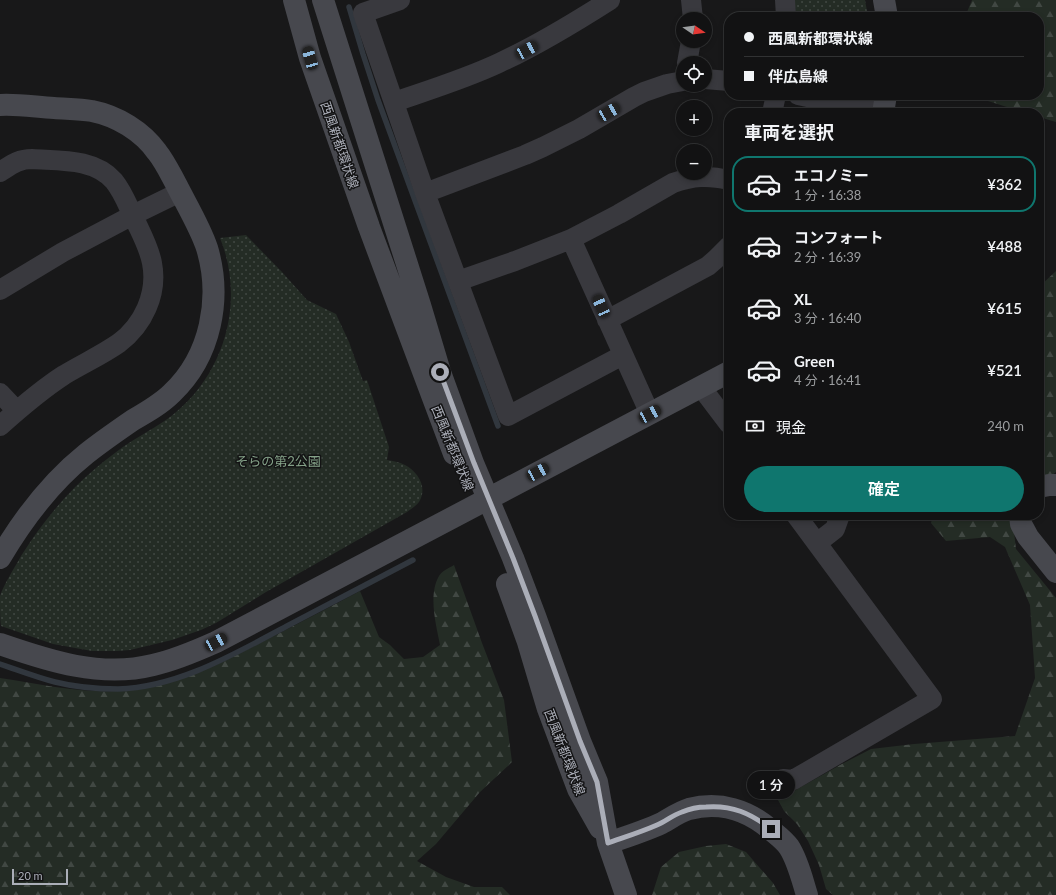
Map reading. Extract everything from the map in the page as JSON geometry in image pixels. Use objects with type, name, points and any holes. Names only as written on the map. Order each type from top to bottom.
[{"type":"street","name":"西風新都環状線","points":[[294,0],[310,58],[368,227],[460,468],[483,501],[516,565],[580,741],[597,782],[608,843],[626,895]]},
{"type":"street","name":"西風新都環状線","points":[[323,0],[440,372],[474,463],[483,501]]},
{"type":"street","points":[[400,0],[364,13],[425,193],[508,416],[623,355]]},
{"type":"street","points":[[394,102],[466,77],[498,64],[556,34],[610,0]]},
{"type":"street","points":[[691,0],[692,12]]},
{"type":"street","points":[[785,0],[786,12]]},
{"type":"street","points":[[884,0],[886,12]]},
{"type":"street","points":[[712,80],[724,81]]},
{"type":"street","points":[[425,193],[525,155],[579,129],[644,92],[666,84],[676,82]]},
{"type":"street","points":[[821,100],[859,108]]},
{"type":"street","points":[[0,105],[17,105],[93,112],[114,118],[142,136],[156,151],[165,164],[180,192],[206,246],[214,283],[213,306],[209,330],[202,351],[186,377],[172,393],[157,405],[110,435],[61,477],[27,516],[0,558]]},
{"type":"street","points":[[0,172],[17,161],[24,159],[73,162],[91,166],[106,174],[114,180],[133,215],[148,248],[153,272],[153,283],[148,304],[141,320],[130,334],[110,349],[50,385],[0,426]]},
{"type":"street","points":[[458,281],[571,239],[677,182],[701,176],[724,179]]},
{"type":"street","points":[[0,290],[63,252],[180,192]]},
{"type":"street","points":[[571,239],[650,414]]},
{"type":"street","points":[[607,320],[708,266],[724,251]]},
{"type":"street","points":[[0,644],[51,660],[93,669],[129,669],[152,666],[174,659],[216,642],[724,375]]},
{"type":"street","points":[[701,387],[724,417]]},
{"type":"street","points":[[0,393],[17,411]]},
{"type":"street","points":[[1044,486],[1049,484],[1056,485]]},
{"type":"street","points":[[770,788],[783,779],[793,780],[932,699],[800,520]]},
{"type":"street","points":[[817,543],[835,529],[838,520]]},
{"type":"street","points":[[1021,520],[1028,537],[1056,572]]},
{"type":"street","points":[[608,843],[645,830],[688,809],[714,806],[730,808],[754,818],[771,829],[788,846],[807,895]]},
{"type":"green space","points":[[795,0],[865,0],[867,12],[794,12]]},
{"type":"green space","points":[[972,0],[1056,0],[1056,122],[1044,118],[1044,108],[1010,108],[985,100],[1044,100],[1044,12],[967,12]]},
{"type":"green space","name":"そらの第2公園","points":[[246,235],[307,300],[336,314],[349,342],[363,381],[367,380],[389,447],[387,460],[405,465],[418,476],[422,486],[422,496],[419,502],[407,512],[266,592],[216,623],[172,640],[130,650],[92,651],[53,644],[1,626],[0,596],[4,586],[21,556],[55,509],[85,478],[109,458],[127,444],[175,413],[193,396],[207,377],[218,355],[226,333],[230,309],[231,285],[227,261],[220,238]]},
{"type":"green space","points":[[1056,271],[1056,472],[1044,482],[1044,282]]},
{"type":"green space","points":[[932,520],[1013,520],[1016,549],[1056,598],[1056,895],[833,895],[826,889],[819,865],[808,841],[797,824],[784,811],[778,800],[871,749],[1015,736],[1035,678],[1030,605],[1005,547],[990,537],[946,541],[931,523]]},
{"type":"green space","points":[[454,565],[504,700],[512,762],[480,792],[436,844],[417,861],[446,877],[474,887],[502,887],[510,895],[0,895],[0,678],[69,689],[104,691],[122,691],[157,686],[191,675],[225,661],[360,591],[379,637],[390,645],[404,659],[423,657],[440,645],[435,619],[433,601],[434,592],[440,574]]},
{"type":"green space","points":[[726,844],[746,852],[773,883],[780,895],[652,895],[661,867],[679,852],[706,846]]},
{"type":"waterway","points":[[349,7],[378,100],[498,426]]},
{"type":"waterway","points":[[0,664],[55,682],[102,689],[141,687],[163,682],[184,676],[226,658],[413,560]]},
{"type":"route","points":[[440,372],[474,463],[513,558],[580,741],[597,782],[608,843],[645,830],[688,809],[714,806],[736,809],[760,821],[771,829]]}]
